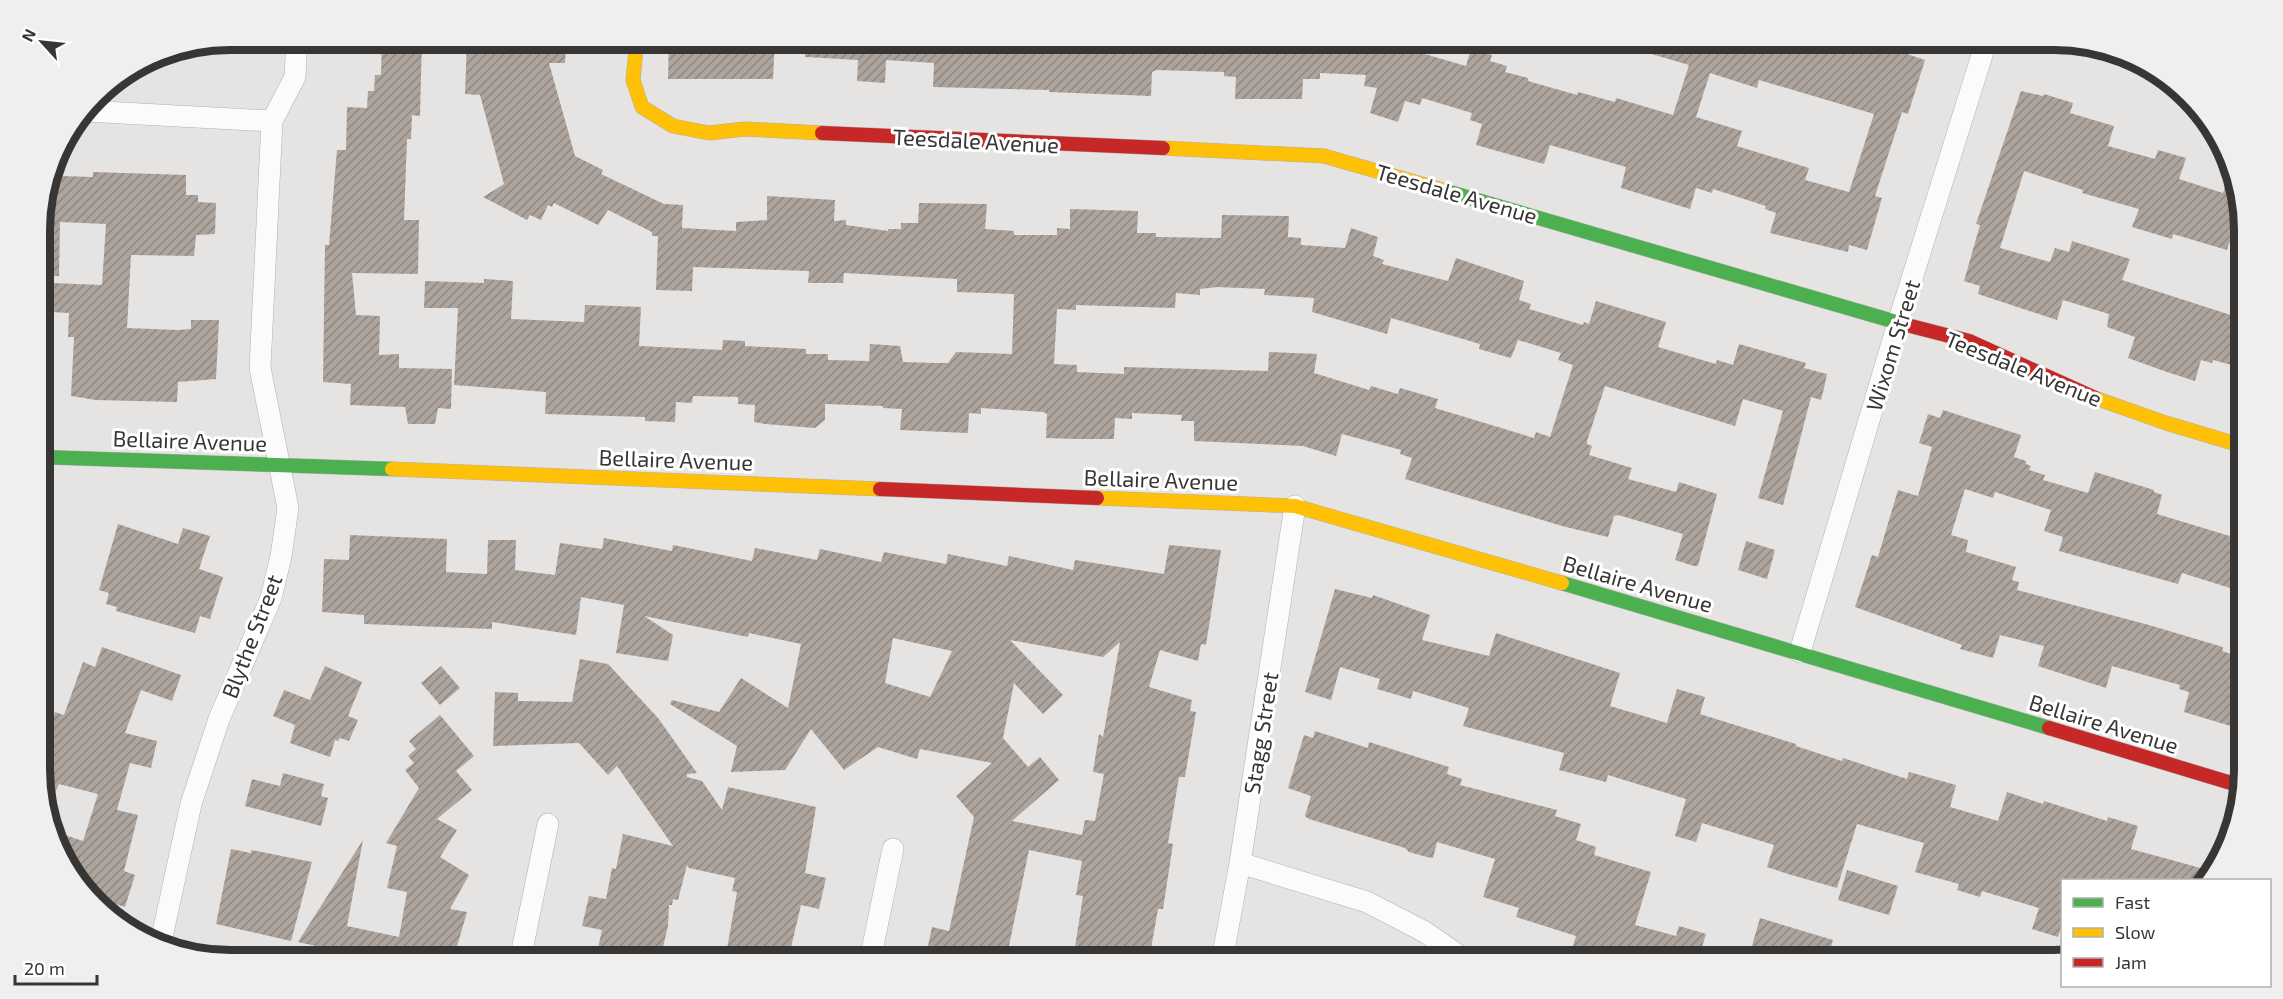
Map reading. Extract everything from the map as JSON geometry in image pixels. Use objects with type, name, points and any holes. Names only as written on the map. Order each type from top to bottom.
[{"type":"street","name":"Blythe Street","points":[[162,936],[191,804],[219,718],[271,598],[279,566],[288,508],[260,368],[272,121],[295,77],[296,50]]},
{"type":"street","name":"Teesdale Avenue","points":[[636,50],[633,80],[642,107],[673,126],[709,134],[745,129],[1323,156],[1898,323],[1969,341],[2088,395],[2166,423],[2234,443]]},
{"type":"street","name":"Wixom Street","points":[[1800,652],[1898,323],[1984,50]]},
{"type":"street","points":[[94,111],[272,121]]},
{"type":"street","name":"Bellaire Avenue","points":[[50,457],[281,464],[1295,506],[1800,652],[2233,784]]},
{"type":"street","name":"Stagg Street","points":[[1224,949],[1240,863],[1295,506]]},
{"type":"street","points":[[522,950],[548,824]]},
{"type":"street","points":[[872,950],[893,849]]},
{"type":"street","points":[[1240,863],[1367,902],[1425,932],[1450,949]]},
{"type":"building","points":[[382,50],[422,50],[420,116],[412,115],[411,139],[407,139],[404,220],[419,220],[418,274],[352,273],[356,315],[380,316],[379,355],[399,354],[399,368],[452,369],[451,409],[438,408],[435,424],[408,424],[405,407],[350,405],[351,384],[323,382],[325,245],[329,245],[337,150],[346,150],[347,107],[367,108],[368,91],[374,91],[375,75],[381,75]]},
{"type":"building","points":[[467,50],[566,50],[565,63],[549,63],[575,156],[603,170],[601,174],[664,204],[683,205],[682,228],[736,231],[736,222],[767,220],[767,196],[835,200],[834,221],[846,220],[846,225],[888,231],[888,229],[901,229],[901,223],[918,223],[919,203],[987,204],[985,229],[1014,231],[1014,235],[1057,235],[1057,228],[1070,229],[1070,209],[1138,211],[1137,233],[1156,233],[1156,237],[1221,238],[1222,215],[1289,216],[1288,237],[1301,238],[1301,245],[1345,248],[1351,228],[1378,237],[1373,256],[1384,260],[1382,264],[1448,281],[1456,258],[1524,281],[1519,300],[1531,304],[1529,309],[1583,325],[1584,322],[1589,324],[1596,301],[1666,322],[1658,347],[1716,364],[1717,360],[1733,365],[1739,344],[1806,363],[1804,368],[1827,374],[1821,400],[1811,397],[1783,505],[1758,498],[1783,411],[1743,399],[1735,426],[1605,386],[1587,441],[1587,444],[1592,446],[1589,455],[1632,468],[1628,479],[1676,492],[1679,482],[1717,494],[1698,566],[1675,560],[1683,534],[1618,515],[1614,516],[1608,537],[1562,526],[1405,479],[1412,458],[1400,454],[1401,450],[1342,434],[1336,456],[1303,446],[1194,441],[1194,421],[1181,421],[1182,415],[1132,413],[1132,419],[1115,418],[1114,439],[1076,439],[1046,438],[1047,414],[1043,412],[981,408],[981,414],[969,413],[968,433],[900,430],[902,409],[883,408],[883,406],[825,404],[825,420],[815,428],[765,424],[754,422],[755,405],[738,404],[738,397],[693,396],[692,403],[676,402],[675,422],[645,421],[645,417],[545,414],[546,392],[454,385],[458,308],[424,308],[425,281],[484,283],[484,279],[513,281],[511,319],[584,322],[585,305],[641,307],[639,346],[722,350],[723,340],[745,341],[745,346],[806,349],[806,354],[828,354],[828,360],[869,361],[870,344],[900,346],[903,362],[936,363],[948,363],[956,352],[1012,354],[1014,294],[957,292],[957,279],[844,273],[843,283],[808,283],[809,271],[693,267],[692,291],[656,290],[658,236],[652,236],[652,232],[608,210],[598,225],[554,203],[552,207],[548,205],[541,220],[530,215],[527,220],[483,197],[504,184],[480,95],[465,94]],"holes":[[[1217,287],[1265,289],[1264,295],[1314,298],[1312,312],[1387,334],[1391,318],[1480,344],[1479,349],[1511,358],[1518,340],[1561,353],[1558,360],[1573,365],[1550,437],[1536,432],[1534,438],[1435,408],[1438,399],[1400,388],[1398,394],[1371,386],[1369,390],[1314,373],[1317,354],[1269,352],[1268,371],[1124,367],[1124,374],[1077,372],[1077,365],[1054,364],[1057,309],[1076,310],[1076,305],[1175,308],[1176,293],[1200,295],[1200,289]]]},
{"type":"building","points":[[669,50],[774,50],[773,79],[668,79]]},
{"type":"building","points":[[805,50],[1411,50],[1466,66],[1471,50],[1474,50],[1492,55],[1490,61],[1507,66],[1505,72],[1528,78],[1528,81],[1577,95],[1578,92],[1615,102],[1616,98],[1673,115],[1689,65],[1638,50],[1908,50],[1907,54],[1925,60],[1908,114],[1902,112],[1875,196],[1882,198],[1867,250],[1849,245],[1848,252],[1770,233],[1776,213],[1765,209],[1766,206],[1713,189],[1712,193],[1696,188],[1690,209],[1621,188],[1626,167],[1550,145],[1544,164],[1476,145],[1482,124],[1470,120],[1472,113],[1422,98],[1420,105],[1405,101],[1398,122],[1370,113],[1377,88],[1364,86],[1366,75],[1320,73],[1320,79],[1303,79],[1302,99],[1235,99],[1236,77],[1224,76],[1224,72],[1156,70],[1152,72],[1151,96],[933,87],[934,63],[886,60],[885,83],[857,81],[858,60],[805,57]],"holes":[[[1710,73],[1757,88],[1759,80],[1874,114],[1849,192],[1805,180],[1809,168],[1737,146],[1742,131],[1696,117]]]},
{"type":"building","points":[[2021,91],[2043,96],[2044,94],[2073,103],[2070,113],[2114,126],[2108,146],[2155,159],[2158,150],[2186,158],[2179,179],[2223,193],[2227,182],[2234,230],[2234,244],[2229,243],[2227,250],[2173,234],[2172,239],[2132,227],[2139,209],[2082,193],[2083,190],[2024,171],[2000,248],[2050,262],[2055,248],[2069,252],[2072,241],[2130,259],[2122,280],[2234,316],[2234,366],[2213,360],[2212,363],[2201,360],[2195,381],[2128,358],[2135,337],[2107,327],[2109,314],[2063,300],[2057,320],[1978,294],[1980,286],[1964,281],[1980,225],[1976,224]]},
{"type":"building","points":[[61,167],[62,176],[93,177],[93,172],[186,175],[186,195],[198,195],[198,202],[216,203],[215,234],[196,235],[194,256],[131,255],[127,328],[191,329],[191,320],[219,320],[216,379],[178,382],[177,402],[96,400],[71,396],[74,337],[68,337],[69,313],[51,312],[52,283],[102,285],[106,224],[60,222],[59,276],[50,276],[50,218],[53,194]]},
{"type":"building","points":[[1943,410],[2021,435],[2014,457],[2026,461],[2026,464],[2031,466],[2029,470],[2045,475],[2043,480],[2088,493],[2095,472],[2154,490],[2162,495],[2157,514],[2234,537],[2234,589],[2182,573],[2178,584],[2059,551],[2063,537],[2044,531],[2051,510],[1995,492],[1993,498],[1965,489],[1951,535],[1968,540],[1966,552],[2016,567],[2012,580],[2019,582],[2017,590],[2223,647],[2222,651],[2234,655],[2234,727],[2184,712],[2189,692],[2179,689],[2180,685],[2112,666],[2106,688],[2038,666],[2044,646],[2000,635],[1993,658],[1960,649],[1962,645],[1855,607],[1872,555],[1878,557],[1898,490],[1918,496],[1932,447],[1919,443],[1928,414],[1940,418]]},
{"type":"building","points":[[118,524],[178,544],[183,528],[210,536],[199,569],[223,577],[210,619],[200,616],[195,633],[116,611],[117,607],[106,604],[109,593],[99,590]]},
{"type":"building","points":[[350,535],[447,539],[446,572],[487,574],[488,540],[516,540],[515,570],[555,575],[560,543],[602,549],[604,538],[672,551],[673,545],[752,561],[755,548],[817,560],[820,549],[881,562],[884,552],[946,564],[948,554],[1007,566],[1009,556],[1073,570],[1075,560],[1164,574],[1169,545],[1221,550],[1206,645],[1201,644],[1198,661],[1160,650],[1149,687],[1192,700],[1190,711],[1196,712],[1185,777],[1179,777],[1168,843],[1173,844],[1163,909],[1158,909],[1151,949],[1075,950],[1083,896],[1076,895],[1082,861],[1029,850],[1008,950],[927,950],[932,927],[949,931],[974,817],[956,796],[992,763],[920,749],[917,759],[878,747],[844,770],[811,729],[785,770],[731,772],[737,746],[670,704],[672,700],[719,712],[741,678],[788,708],[801,644],[749,633],[748,637],[644,616],[673,635],[668,661],[616,653],[624,605],[581,597],[576,635],[492,622],[492,629],[364,624],[364,615],[322,612],[324,559],[349,560]],"holes":[[[893,638],[952,651],[930,697],[885,683]],[[1010,640],[1103,657],[1120,642],[1103,737],[1099,734],[1093,772],[1104,774],[1095,821],[1085,820],[1082,835],[1012,821],[1059,780],[1040,757],[1028,767],[1003,738],[1014,683],[1043,714],[1063,695]]]},
{"type":"building","points":[[1746,541],[1775,550],[1767,579],[1738,570]]},
{"type":"building","points":[[1335,589],[1372,598],[1373,595],[1430,615],[1422,640],[1489,656],[1496,633],[1620,673],[1610,706],[1667,723],[1677,689],[1705,697],[1700,714],[1842,761],[1843,758],[1907,779],[1909,772],[1956,785],[1950,807],[1998,821],[2007,792],[2043,804],[2044,801],[2107,821],[2108,817],[2138,826],[2131,849],[2203,869],[2196,879],[2061,879],[2061,927],[2058,937],[2032,929],[2039,908],[1982,891],[1980,897],[1957,890],[1959,884],[1915,872],[1924,843],[1857,824],[1837,888],[1767,867],[1774,845],[1702,823],[1696,842],[1675,836],[1686,799],[1608,775],[1606,782],[1559,770],[1564,753],[1463,726],[1469,708],[1413,691],[1411,699],[1377,689],[1380,679],[1340,667],[1331,700],[1305,692]]},
{"type":"building","points":[[102,647],[181,675],[172,701],[141,690],[125,733],[157,741],[151,768],[130,763],[117,810],[138,815],[124,871],[135,875],[125,907],[107,901],[102,897],[74,860],[62,834],[83,841],[98,794],[59,784],[52,798],[51,793],[50,732],[55,712],[64,715],[83,662],[95,667]]},
{"type":"building","points":[[580,659],[608,664],[658,718],[697,773],[687,774],[687,777],[702,781],[722,810],[728,787],[816,807],[805,873],[826,878],[819,909],[801,905],[790,950],[727,950],[737,892],[732,891],[735,878],[689,868],[687,865],[678,900],[673,899],[672,905],[669,905],[668,926],[662,950],[598,950],[602,930],[582,926],[589,896],[606,899],[612,868],[616,869],[623,834],[673,846],[617,766],[608,775],[579,743],[493,746],[495,692],[518,693],[518,701],[572,702]]},
{"type":"building","points":[[325,666],[362,682],[348,716],[358,720],[349,741],[340,738],[338,741],[335,740],[330,757],[290,743],[295,725],[273,716],[284,690],[310,700]]},
{"type":"building","points":[[441,666],[460,688],[440,705],[421,683]]},
{"type":"building","points":[[440,715],[474,756],[456,771],[472,790],[437,819],[457,830],[440,857],[469,875],[450,909],[467,912],[456,950],[333,950],[298,942],[363,840],[347,926],[399,937],[407,892],[387,888],[397,846],[386,843],[419,788],[405,770],[414,763],[408,756],[416,749],[409,741]]},
{"type":"building","points":[[1315,731],[1368,748],[1369,742],[1449,767],[1447,774],[1462,779],[1460,785],[1557,810],[1555,816],[1581,824],[1576,840],[1596,847],[1594,855],[1651,872],[1635,925],[1676,936],[1679,926],[1706,934],[1701,949],[1572,949],[1576,936],[1516,917],[1519,908],[1483,897],[1495,859],[1437,842],[1433,858],[1427,857],[1409,852],[1405,848],[1309,819],[1305,816],[1311,796],[1288,788],[1304,735],[1313,738]]},
{"type":"building","points":[[283,773],[324,784],[321,796],[328,798],[321,826],[245,806],[252,779],[280,786]]},
{"type":"building","points":[[231,849],[251,853],[251,850],[312,862],[291,941],[216,924]]},
{"type":"building","points":[[1847,870],[1898,886],[1889,915],[1838,900]]},
{"type":"building","points":[[1760,918],[1833,940],[1830,949],[1751,949]]},
{"type":"traffic: fast","points":[[1446,191],[1903,324]]},
{"type":"traffic: fast","points":[[50,457],[392,469]]},
{"type":"traffic: fast","points":[[1562,583],[2049,728]]},
{"type":"traffic: slow","points":[[636,50],[633,80],[642,107],[673,126],[709,133],[745,129],[822,133]]},
{"type":"traffic: slow","points":[[1163,148],[1324,156],[1446,191]]},
{"type":"traffic: slow","points":[[2095,398],[2234,443]]},
{"type":"traffic: slow","points":[[392,469],[880,489]]},
{"type":"traffic: slow","points":[[1097,498],[1295,506],[1562,583]]},
{"type":"traffic: jam","points":[[822,133],[1163,148]]},
{"type":"traffic: jam","points":[[1903,324],[1969,341],[2095,398]]},
{"type":"traffic: jam","points":[[880,489],[1097,498]]},
{"type":"traffic: jam","points":[[2049,728],[2233,784]]}]
